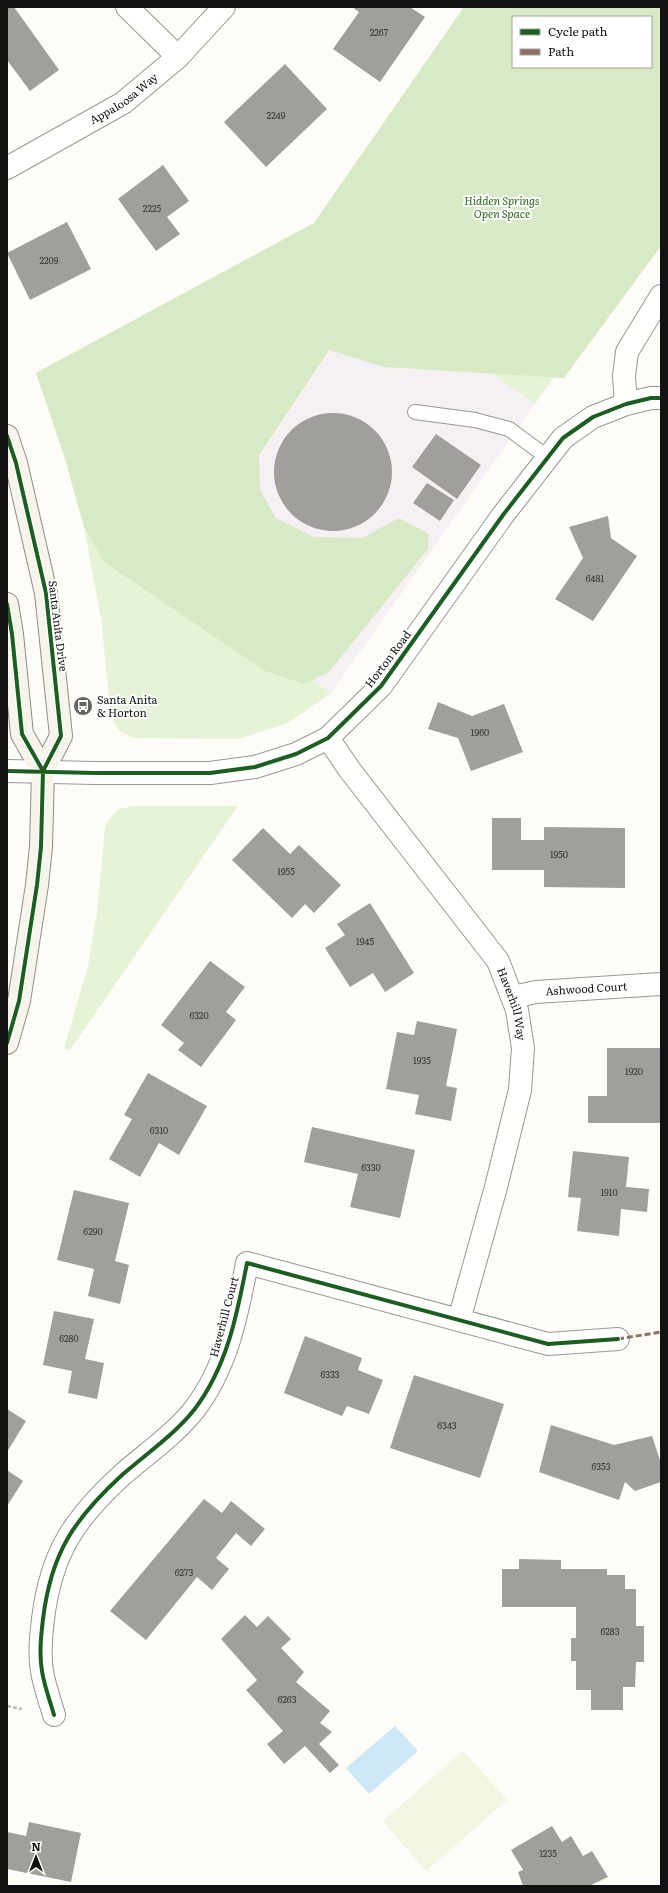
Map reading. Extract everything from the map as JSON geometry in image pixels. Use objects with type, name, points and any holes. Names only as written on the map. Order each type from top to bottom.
[{"type":"main road","name":"Santa Anita Drive","points":[[7,436],[16,462],[46,594],[53,647],[61,736],[43,771],[41,847],[37,885],[19,1001],[7,1043]]},
{"type":"main road","points":[[7,604],[12,634],[22,734],[43,771]]},
{"type":"street","points":[[127,7],[178,57]]},
{"type":"street","name":"Appaloosa Way","points":[[7,168],[123,103],[178,57],[224,7]]},
{"type":"street","points":[[626,404],[624,376],[627,352],[661,296]]},
{"type":"street","name":"Horton Road","points":[[7,770],[95,773],[210,773],[255,767],[296,754],[328,738],[381,686],[547,457],[563,438],[593,417],[626,404],[651,398],[661,398]]},
{"type":"street","name":"Haverhill Way","points":[[328,738],[347,766],[498,961],[517,1010],[522,1048],[520,1090],[496,1187],[458,1320]]},
{"type":"street","name":"Ashwood Court","points":[[513,997],[536,992],[661,984]]},
{"type":"street","name":"Haverhill Court","points":[[54,1715],[42,1671],[41,1640],[46,1593],[56,1560],[72,1530],[97,1499],[162,1443],[188,1416],[213,1382],[226,1353],[239,1303],[247,1263],[548,1344],[618,1339]]},
{"type":"lane","points":[[415,412],[475,420],[509,429],[547,457]]},
{"type":"shaded area","points":[[321,251],[535,404],[331,693],[114,539]]},
{"type":"green space","name":"Hidden Springs Open Space","points":[[464,7],[661,7],[661,228],[535,404],[321,251],[114,540],[331,693],[288,723],[239,739],[134,738],[119,731],[111,716],[101,619],[84,527],[64,455],[36,373],[314,223]]},
{"type":"green space","name":"Hidden Springs Open Space","points":[[464,7],[661,7],[661,246],[564,378],[384,367],[329,350],[259,455],[260,490],[276,518],[314,537],[362,538],[399,518],[429,534],[428,549],[329,672],[304,684],[265,671],[104,562],[84,527],[64,455],[36,373],[314,223]]},
{"type":"green space","points":[[133,806],[238,806],[70,1050],[64,1048],[88,966],[97,913],[105,826],[113,814],[119,809]]},
{"type":"green space","points":[[463,1751],[507,1800],[426,1871],[383,1821]]},
{"type":"water","points":[[395,1726],[418,1751],[369,1794],[346,1768]]},
{"type":"building","points":[[8,7],[14,7],[59,70],[30,91],[7,60]]},
{"type":"building","points":[[352,7],[410,7],[425,17],[380,82],[333,49],[359,12]]},
{"type":"building","points":[[285,64],[327,109],[266,167],[224,122]]},
{"type":"building","points":[[163,165],[189,201],[167,217],[180,234],[156,251],[118,199]]},
{"type":"building","points":[[67,222],[91,269],[30,300],[7,253]]},
{"type":"building","points":[[333,413],[344,414],[355,418],[366,423],[375,430],[382,439],[387,450],[391,461],[391,483],[387,494],[382,505],[375,514],[366,521],[355,526],[344,530],[333,531],[322,530],[311,526],[300,521],[291,514],[284,505],[279,494],[275,483],[274,472],[275,461],[279,450],[284,439],[291,430],[300,423],[311,418],[322,414]]},
{"type":"building","points":[[436,434],[481,465],[457,499],[412,467]]},
{"type":"building","points":[[427,483],[454,500],[440,521],[413,503]]},
{"type":"building","points":[[608,516],[611,538],[637,556],[593,621],[555,599],[583,558],[569,527]]},
{"type":"building","points":[[438,702],[472,716],[504,704],[523,752],[471,771],[458,738],[428,729]]},
{"type":"building","points":[[492,818],[521,818],[521,840],[544,840],[544,827],[625,828],[625,888],[544,887],[544,870],[492,870]]},
{"type":"building","points":[[263,828],[290,854],[299,845],[341,885],[314,913],[305,904],[292,918],[232,860]]},
{"type":"building","points":[[370,903],[414,973],[385,992],[373,973],[350,987],[325,948],[345,935],[337,924]]},
{"type":"building","points":[[210,961],[245,987],[226,1012],[236,1020],[201,1067],[178,1050],[184,1043],[161,1025]]},
{"type":"building","points":[[417,1021],[457,1029],[446,1086],[457,1088],[451,1121],[415,1114],[419,1095],[386,1089],[397,1032],[414,1035]]},
{"type":"building","points":[[607,1048],[661,1048],[661,1123],[588,1123],[588,1096],[607,1096]]},
{"type":"building","points":[[148,1073],[207,1106],[179,1155],[159,1143],[140,1177],[109,1159],[132,1119],[124,1115]]},
{"type":"building","points":[[312,1127],[415,1150],[400,1218],[350,1207],[358,1174],[304,1162]]},
{"type":"building","points":[[573,1151],[629,1157],[626,1187],[649,1189],[647,1212],[621,1209],[619,1236],[577,1231],[581,1198],[568,1197]]},
{"type":"building","points":[[74,1190],[129,1203],[115,1261],[129,1265],[120,1304],[88,1296],[94,1269],[57,1260]]},
{"type":"building","points":[[54,1311],[94,1319],[85,1359],[104,1363],[97,1399],[68,1393],[72,1371],[43,1365]]},
{"type":"building","points":[[305,1336],[362,1358],[358,1370],[383,1380],[369,1414],[347,1406],[342,1416],[284,1393]]},
{"type":"building","points":[[414,1375],[504,1404],[480,1478],[390,1448]]},
{"type":"building","points":[[7,1409],[26,1421],[7,1452]]},
{"type":"building","points":[[551,1425],[614,1445],[652,1436],[661,1463],[661,1482],[635,1491],[625,1482],[619,1500],[539,1472]]},
{"type":"building","points":[[7,1470],[23,1481],[7,1506]]},
{"type":"building","points":[[204,1499],[222,1513],[231,1501],[265,1529],[251,1546],[236,1533],[216,1558],[229,1569],[212,1590],[197,1577],[146,1640],[110,1611]]},
{"type":"building","points":[[519,1559],[561,1560],[561,1569],[607,1569],[607,1575],[625,1575],[625,1589],[636,1589],[636,1626],[644,1626],[644,1662],[636,1662],[635,1687],[623,1687],[623,1710],[591,1710],[591,1690],[576,1690],[576,1661],[571,1661],[571,1638],[576,1638],[576,1607],[502,1607],[502,1569],[519,1569]]},
{"type":"building","points":[[245,1615],[257,1627],[268,1616],[291,1639],[281,1648],[304,1672],[296,1682],[330,1711],[320,1723],[332,1732],[319,1744],[339,1765],[330,1773],[305,1746],[284,1764],[267,1744],[283,1731],[246,1690],[257,1680],[221,1639]]},
{"type":"building","points":[[29,1822],[81,1833],[71,1882],[7,1869],[7,1832],[26,1836]]},
{"type":"building","points":[[552,1826],[562,1842],[571,1836],[583,1856],[592,1851],[608,1877],[589,1886],[523,1886],[518,1872],[523,1870],[511,1850]]},
{"type":"marked path","points":[[618,1339],[661,1332]]},
{"type":"cycle path","points":[[7,771],[210,773],[255,767],[296,754],[328,738],[381,686],[503,515],[563,438],[593,417],[626,404],[651,398],[661,398]]},
{"type":"cycle path","points":[[7,436],[16,463],[46,593],[61,736],[43,771],[41,847],[37,885],[19,1001],[7,1043]]},
{"type":"cycle path","points":[[7,604],[12,634],[22,734],[43,771]]},
{"type":"cycle path","points":[[54,1715],[43,1676],[41,1665],[41,1645],[47,1596],[52,1575],[59,1556],[78,1522],[105,1491],[178,1428],[194,1410],[205,1393],[215,1376],[229,1340],[235,1321],[247,1263],[548,1344],[618,1339]]},
{"type":"place","name":"Santa Anita & Horton","points":[[83,706]]}]
